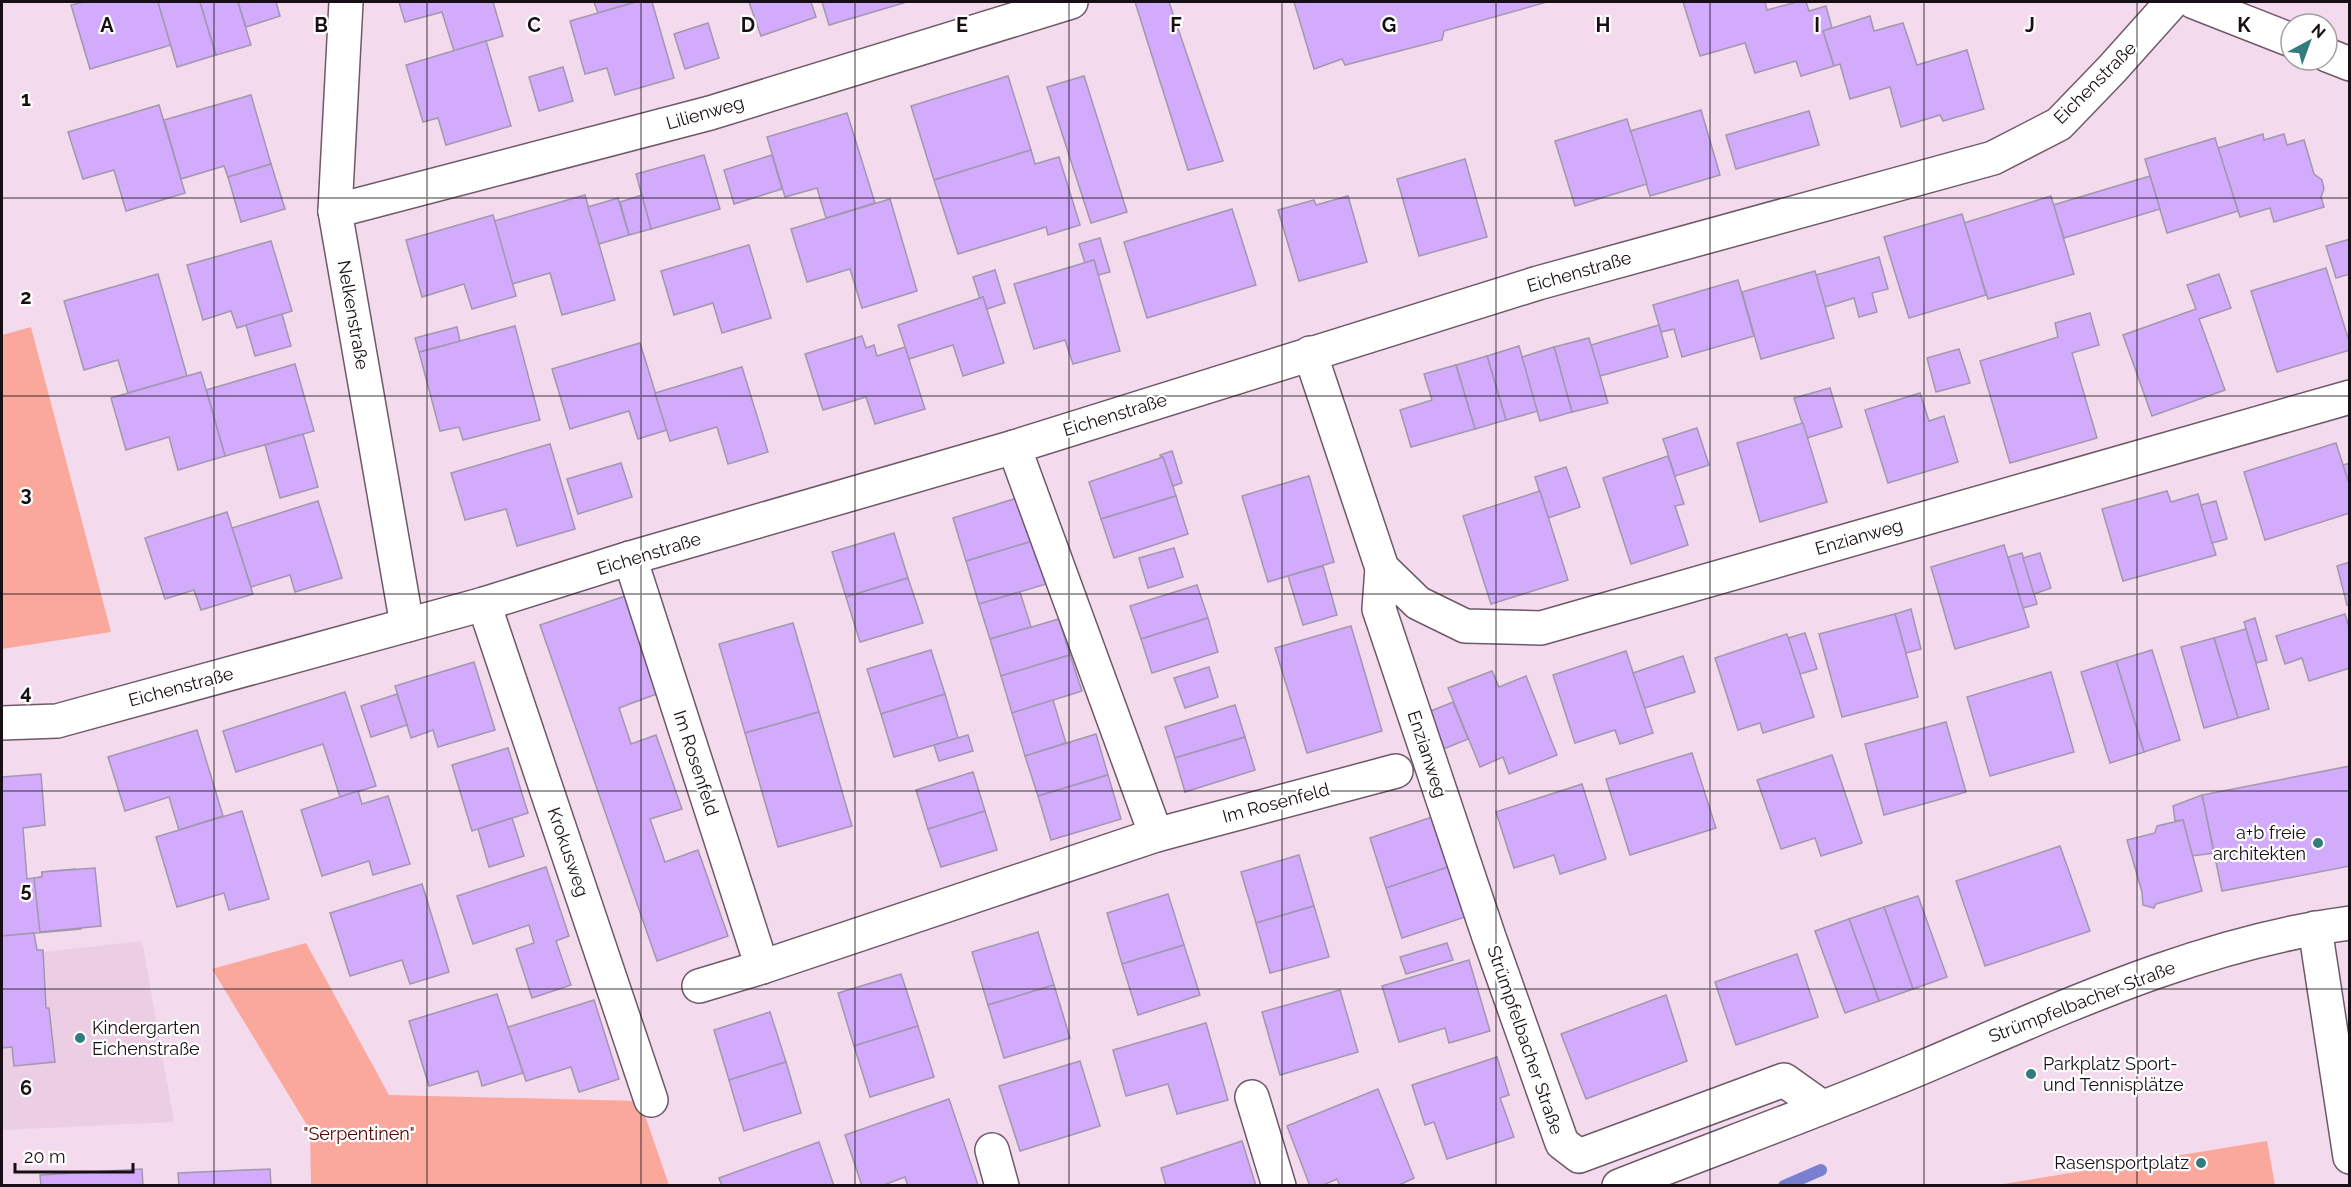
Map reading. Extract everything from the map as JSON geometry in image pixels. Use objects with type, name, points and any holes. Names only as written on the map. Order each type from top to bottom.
[{"type":"street","name":"Nelkenstraße","points":[[346,2],[335,211],[407,625]]},
{"type":"street","name":"Lilienweg","points":[[335,211],[710,113],[1071,2]]},
{"type":"street","name":"Eichenstraße","points":[[2,723],[57,721],[484,604],[630,558],[1014,447],[1538,283],[1994,158],[2059,124],[2172,2]]},
{"type":"street","points":[[2194,2],[2279,35]]},
{"type":"street","name":"Enzianweg","points":[[1310,354],[1382,568],[1378,609],[1489,937]]},
{"type":"street","name":"Enzianweg","points":[[1382,568],[1418,603],[1465,626],[1542,628],[2349,397]]},
{"type":"street","points":[[1014,447],[1156,835]]},
{"type":"street","name":"Im Rosenfeld","points":[[630,558],[762,967]]},
{"type":"street","name":"Krokusweg","points":[[484,604],[651,1100]]},
{"type":"street","name":"Im Rosenfeld","points":[[699,986],[1156,835],[1396,771]]},
{"type":"street","name":"Strümpfelbacher Straße","points":[[1619,1185],[1916,1070],[2052,1011],[2207,955],[2315,928],[2349,923]]},
{"type":"street","points":[[2315,928],[2349,1157]]},
{"type":"street","name":"Strümpfelbacher Straße","points":[[1489,937],[1562,1143],[1579,1156],[1784,1080],[1822,1107]]},
{"type":"street","points":[[1252,1097],[1279,1185]]},
{"type":"street","points":[[992,1150],[1002,1185]]},
{"type":"shaded area","name":"Kindergarten Eichenstraße","points":[[142,941],[174,1122],[2,1130],[2,954],[43,950],[44,952]]},
{"type":"green space","points":[[31,327],[111,632],[2,649],[2,335]]},
{"type":"green space","name":"\"Serpentinen\"","points":[[306,943],[389,1095],[640,1101],[669,1185],[311,1185],[310,1130],[212,969]]},
{"type":"green space","name":"Rasensportplatz","points":[[2267,1141],[2275,1185],[1997,1185]]},
{"type":"building","points":[[84,2],[158,2],[171,45],[90,69],[71,5]]},
{"type":"building","points":[[158,2],[200,2],[216,55],[177,67]]},
{"type":"building","points":[[200,2],[238,2],[251,45],[216,55]]},
{"type":"building","points":[[238,2],[276,2],[280,16],[246,27]]},
{"type":"building","points":[[399,2],[493,2],[503,36],[454,51],[442,12],[405,22]]},
{"type":"building","points":[[594,2],[636,2],[598,13]]},
{"type":"building","points":[[636,2],[652,2],[674,78],[615,95],[607,68],[585,74],[570,21]]},
{"type":"building","points":[[749,2],[811,2],[816,17],[761,36]]},
{"type":"building","points":[[822,2],[907,2],[829,25]]},
{"type":"building","points":[[1135,2],[1169,2],[1223,161],[1188,170]]},
{"type":"building","points":[[1294,2],[1547,2],[1444,31],[1442,40],[1345,65],[1342,59],[1314,69]]},
{"type":"building","points":[[1683,2],[1765,2],[1767,10],[1797,2],[1806,2],[1809,11],[1826,6],[1832,28],[1823,31],[1834,66],[1801,76],[1796,61],[1755,73],[1745,43],[1700,56]]},
{"type":"building","points":[[1870,16],[1874,31],[1903,23],[1917,65],[1967,50],[1984,109],[1943,121],[1940,115],[1901,127],[1890,87],[1850,99],[1840,64],[1834,66],[1823,31]]},
{"type":"building","points":[[708,23],[719,58],[685,69],[674,34]]},
{"type":"building","points":[[486,41],[511,126],[446,145],[438,118],[423,122],[406,65]]},
{"type":"building","points":[[563,67],[573,101],[539,111],[529,77]]},
{"type":"building","points":[[1008,76],[1031,150],[934,180],[911,106]]},
{"type":"building","points":[[1084,76],[1127,212],[1091,223],[1047,87]]},
{"type":"building","points":[[251,95],[271,164],[228,177],[224,166],[181,179],[164,120]]},
{"type":"building","points":[[159,105],[185,193],[126,211],[114,170],[83,179],[68,132]]},
{"type":"building","points":[[1701,110],[1720,175],[1650,196],[1630,131]]},
{"type":"building","points":[[1809,111],[1819,145],[1736,169],[1726,135]]},
{"type":"building","points":[[847,113],[875,203],[826,218],[817,188],[785,197],[767,137]]},
{"type":"building","points":[[1627,119],[1647,184],[1575,206],[1555,141]]},
{"type":"building","points":[[2263,134],[2264,140],[2284,134],[2287,145],[2304,140],[2314,174],[2322,180],[2324,189],[2321,197],[2324,207],[2274,222],[2270,208],[2240,217],[2218,148]]},
{"type":"building","points":[[2215,138],[2238,211],[2167,233],[2145,159]]},
{"type":"building","points":[[1031,150],[1035,164],[1059,157],[1080,225],[1048,235],[1046,227],[958,254],[934,180]]},
{"type":"building","points":[[704,155],[720,209],[651,229],[636,174]]},
{"type":"building","points":[[772,155],[782,189],[734,204],[724,170]]},
{"type":"building","points":[[1465,159],[1487,237],[1419,256],[1397,179]]},
{"type":"building","points":[[271,164],[285,209],[241,222],[228,177]]},
{"type":"building","points":[[2150,176],[2160,209],[2064,238],[2053,205]]},
{"type":"building","points":[[585,195],[615,300],[562,315],[550,273],[512,284],[494,221]]},
{"type":"building","points":[[642,195],[651,229],[629,235],[620,202]]},
{"type":"building","points":[[1348,196],[1367,262],[1299,281],[1278,210],[1314,200],[1316,205]]},
{"type":"building","points":[[2051,196],[2074,274],[1988,299],[1964,223]]},
{"type":"building","points":[[618,198],[629,235],[599,244],[588,207]]},
{"type":"building","points":[[890,199],[917,291],[862,308],[850,269],[807,282],[791,229]]},
{"type":"building","points":[[1232,209],[1256,285],[1147,318],[1124,242]]},
{"type":"building","points":[[1962,214],[1986,295],[1909,318],[1884,237]]},
{"type":"building","points":[[493,215],[516,296],[472,309],[464,284],[422,297],[406,240]]},
{"type":"building","points":[[1100,238],[1110,272],[1098,275],[1094,260],[1085,263],[1079,244]]},
{"type":"building","points":[[2350,239],[2350,274],[2336,278],[2326,246]]},
{"type":"building","points":[[271,241],[292,311],[237,328],[231,311],[203,320],[187,265]]},
{"type":"building","points":[[749,245],[771,318],[722,333],[713,303],[674,315],[661,271]]},
{"type":"building","points":[[1879,257],[1888,289],[1872,293],[1877,312],[1859,317],[1854,298],[1825,307],[1816,275]]},
{"type":"building","points":[[1094,260],[1120,351],[1073,364],[1065,340],[1034,349],[1014,284]]},
{"type":"building","points":[[2326,268],[2350,350],[2277,372],[2251,291]]},
{"type":"building","points":[[995,270],[1005,303],[987,309],[983,297],[980,299],[973,277]]},
{"type":"building","points":[[1815,271],[1834,338],[1761,359],[1742,292]]},
{"type":"building","points":[[158,274],[187,376],[128,393],[118,360],[84,370],[64,301]]},
{"type":"building","points":[[2219,274],[2231,308],[2199,319],[2225,390],[2152,416],[2123,335],[2196,309],[2187,285]]},
{"type":"building","points":[[1738,280],[1754,336],[1682,357],[1674,329],[1661,332],[1653,305]]},
{"type":"building","points":[[983,297],[1004,363],[963,376],[953,345],[909,359],[898,325]]},
{"type":"building","points":[[2090,313],[2099,345],[2072,353],[2097,438],[2010,463],[1980,361],[2058,337],[2055,323]]},
{"type":"building","points":[[282,314],[291,346],[255,356],[246,325]]},
{"type":"building","points":[[1659,325],[1668,357],[1600,376],[1591,345]]},
{"type":"building","points":[[515,326],[540,420],[463,440],[459,427],[440,431],[419,352]]},
{"type":"building","points":[[457,327],[460,341],[419,352],[415,338]]},
{"type":"building","points":[[862,336],[866,348],[874,345],[877,356],[905,347],[925,409],[875,424],[866,397],[823,410],[805,354]]},
{"type":"building","points":[[1589,338],[1608,403],[1572,412],[1554,347]]},
{"type":"building","points":[[640,343],[667,430],[638,439],[629,411],[570,429],[552,369]]},
{"type":"building","points":[[1519,346],[1538,411],[1506,420],[1487,356]]},
{"type":"building","points":[[1554,347],[1572,412],[1540,421],[1522,357]]},
{"type":"building","points":[[1959,349],[1970,383],[1936,392],[1927,358]]},
{"type":"building","points":[[1487,356],[1506,420],[1475,429],[1456,365]]},
{"type":"building","points":[[295,364],[314,431],[225,456],[206,390]]},
{"type":"building","points":[[1456,365],[1475,429],[1411,447],[1400,410],[1432,400],[1424,374]]},
{"type":"building","points":[[742,367],[768,452],[728,464],[717,427],[670,441],[655,393]]},
{"type":"building","points":[[201,372],[225,456],[178,470],[169,437],[126,450],[111,398]]},
{"type":"building","points":[[1830,388],[1842,427],[1807,438],[1794,398]]},
{"type":"building","points":[[1920,393],[1929,421],[1944,416],[1958,462],[1888,483],[1865,410]]},
{"type":"building","points":[[1803,423],[1827,502],[1760,522],[1737,443]]},
{"type":"building","points":[[1697,428],[1709,465],[1675,476],[1663,439]]},
{"type":"building","points":[[303,434],[318,487],[280,498],[265,445]]},
{"type":"building","points":[[2336,443],[2350,486],[2350,513],[2265,540],[2244,472]]},
{"type":"building","points":[[550,444],[575,529],[517,546],[506,509],[465,520],[451,473]]},
{"type":"building","points":[[1172,451],[1182,483],[1173,486],[1163,457],[1161,458],[1160,455]]},
{"type":"building","points":[[1668,456],[1684,504],[1675,506],[1688,545],[1631,564],[1603,478]]},
{"type":"building","points":[[1163,457],[1176,496],[1101,519],[1089,482]]},
{"type":"building","points":[[621,463],[632,497],[578,514],[567,479]]},
{"type":"building","points":[[2350,463],[2350,486],[2343,465]]},
{"type":"building","points":[[1566,467],[1580,507],[1548,518],[1535,477]]},
{"type":"building","points":[[1309,476],[1334,562],[1268,582],[1242,496]]},
{"type":"building","points":[[1540,491],[1568,580],[1491,604],[1463,516]]},
{"type":"building","points":[[2167,491],[2171,502],[2198,494],[2216,555],[2123,581],[2102,509]]},
{"type":"building","points":[[1176,496],[1188,534],[1114,558],[1101,519]]},
{"type":"building","points":[[1020,497],[1033,541],[966,561],[953,518]]},
{"type":"building","points":[[318,501],[342,578],[295,592],[290,575],[251,587],[232,528]]},
{"type":"building","points":[[2216,501],[2227,539],[2212,543],[2201,505]]},
{"type":"building","points":[[227,512],[253,594],[201,610],[194,590],[165,599],[145,538]]},
{"type":"building","points":[[894,533],[908,578],[846,597],[832,552]]},
{"type":"building","points":[[1033,541],[1046,584],[979,604],[966,561]]},
{"type":"building","points":[[2004,545],[2029,627],[1955,649],[1931,567]]},
{"type":"building","points":[[1174,548],[1183,577],[1148,588],[1139,558]]},
{"type":"building","points":[[2022,553],[2037,604],[2023,608],[2008,557]]},
{"type":"building","points":[[2040,553],[2051,588],[2034,594],[2023,558]]},
{"type":"building","points":[[2350,562],[2350,604],[2347,605],[2337,566]]},
{"type":"building","points":[[1323,566],[1337,615],[1303,625],[1288,576]]},
{"type":"building","points":[[908,578],[923,623],[860,642],[846,597]]},
{"type":"building","points":[[1197,585],[1208,618],[1141,639],[1130,606]]},
{"type":"building","points":[[1020,592],[1031,627],[990,639],[979,604]]},
{"type":"building","points":[[628,595],[662,692],[619,708],[631,744],[656,735],[682,809],[650,819],[665,862],[698,850],[728,936],[657,961],[540,625]]},
{"type":"building","points":[[1911,609],[1921,649],[1906,653],[1895,614]]},
{"type":"building","points":[[1895,614],[1918,697],[1842,717],[1819,634]]},
{"type":"building","points":[[2345,614],[2350,630],[2350,668],[2309,681],[2302,658],[2285,664],[2276,636]]},
{"type":"building","points":[[1208,618],[1218,652],[1152,673],[1141,639]]},
{"type":"building","points":[[2255,618],[2267,660],[2256,663],[2244,622]]},
{"type":"building","points":[[1059,619],[1070,655],[1001,676],[990,639]]},
{"type":"building","points":[[793,623],[819,712],[745,733],[719,644]]},
{"type":"building","points":[[1351,626],[1382,731],[1307,753],[1275,648]]},
{"type":"building","points":[[2246,629],[2269,709],[2238,718],[2214,638]]},
{"type":"building","points":[[1805,633],[1817,669],[1800,674],[1788,638]]},
{"type":"building","points":[[1787,634],[1814,717],[1763,733],[1760,723],[1738,730],[1715,658]]},
{"type":"building","points":[[2214,638],[2238,718],[2204,728],[2181,647]]},
{"type":"building","points":[[931,650],[945,694],[881,714],[867,669]]},
{"type":"building","points":[[2152,650],[2180,740],[2144,752],[2116,661]]},
{"type":"building","points":[[1626,651],[1653,733],[1620,744],[1615,730],[1575,743],[1553,675]]},
{"type":"building","points":[[1070,655],[1082,691],[1012,713],[1001,676]]},
{"type":"building","points":[[1683,656],[1695,692],[1645,708],[1633,673]]},
{"type":"building","points":[[2116,661],[2144,752],[2110,763],[2081,672]]},
{"type":"building","points":[[474,662],[495,730],[438,747],[433,730],[411,738],[395,686]]},
{"type":"building","points":[[1209,667],[1218,697],[1185,708],[1174,678]]},
{"type":"building","points":[[1492,671],[1499,687],[1526,676],[1557,755],[1509,774],[1503,757],[1480,767],[1448,688]]},
{"type":"building","points":[[2051,672],[2074,752],[1990,776],[1967,697]]},
{"type":"building","points":[[345,692],[376,786],[340,797],[323,744],[236,772],[223,731]]},
{"type":"building","points":[[397,694],[407,725],[371,737],[361,706]]},
{"type":"building","points":[[945,694],[958,738],[894,757],[881,714]]},
{"type":"building","points":[[1053,700],[1066,743],[1025,756],[1012,713]]},
{"type":"building","points":[[1453,702],[1468,739],[1436,752],[1421,715]]},
{"type":"building","points":[[1235,705],[1245,737],[1175,758],[1165,727]]},
{"type":"building","points":[[819,712],[852,826],[778,847],[745,733]]},
{"type":"building","points":[[1946,722],[1966,792],[1884,815],[1865,744]]},
{"type":"building","points":[[197,730],[223,816],[179,830],[169,797],[125,811],[108,757]]},
{"type":"building","points":[[1096,734],[1108,775],[1038,796],[1025,756]]},
{"type":"building","points":[[968,735],[973,751],[939,761],[934,745]]},
{"type":"building","points":[[1245,737],[1255,770],[1185,792],[1175,758]]},
{"type":"building","points":[[508,748],[528,813],[472,831],[452,765]]},
{"type":"building","points":[[1692,753],[1716,828],[1630,855],[1606,779]]},
{"type":"building","points":[[1832,755],[1862,843],[1821,856],[1815,838],[1781,849],[1757,780]]},
{"type":"building","points":[[2350,766],[2350,866],[2222,891],[2202,795]]},
{"type":"building","points":[[973,772],[985,811],[928,829],[916,790]]},
{"type":"building","points":[[41,774],[45,825],[23,828],[27,879],[42,877],[42,872],[75,869],[81,929],[2,936],[2,777]]},
{"type":"building","points":[[1108,775],[1121,819],[1051,840],[1038,796]]},
{"type":"building","points":[[1582,784],[1606,859],[1560,874],[1554,855],[1514,868],[1496,812]]},
{"type":"building","points":[[358,791],[362,804],[388,796],[410,864],[373,875],[369,861],[322,876],[301,810]]},
{"type":"building","points":[[2202,795],[2214,853],[2192,856],[2183,820],[2175,821],[2173,806]]},
{"type":"building","points":[[242,811],[269,899],[229,910],[224,893],[177,907],[156,837]]},
{"type":"building","points":[[985,811],[997,850],[941,867],[928,829]]},
{"type":"building","points":[[1432,817],[1448,867],[1386,888],[1370,838]]},
{"type":"building","points":[[512,818],[524,856],[489,867],[478,829]]},
{"type":"building","points":[[2183,820],[2202,891],[2156,904],[2154,908],[2143,905],[2142,892],[2127,840],[2155,833],[2157,826]]},
{"type":"building","points":[[2060,846],[2090,931],[1985,966],[1956,881]]},
{"type":"building","points":[[1299,855],[1314,906],[1256,923],[1241,872]]},
{"type":"building","points":[[546,867],[569,936],[556,941],[571,985],[532,998],[516,949],[534,943],[529,925],[473,944],[457,896]]},
{"type":"building","points":[[1448,867],[1465,917],[1402,938],[1386,888]]},
{"type":"building","points":[[95,868],[101,926],[40,932],[34,878],[42,877],[42,872]]},
{"type":"building","points":[[422,884],[449,972],[410,984],[402,960],[350,976],[330,913]]},
{"type":"building","points":[[1168,894],[1184,945],[1122,964],[1107,913]]},
{"type":"building","points":[[1918,896],[1947,977],[1913,989],[1884,907]]},
{"type":"building","points":[[1314,906],[1329,957],[1270,973],[1256,923]]},
{"type":"building","points":[[1884,907],[1913,989],[1879,1001],[1849,919]]},
{"type":"building","points":[[1849,919],[1879,1001],[1845,1013],[1815,931]]},
{"type":"building","points":[[1038,932],[1054,985],[988,1005],[972,952]]},
{"type":"building","points":[[34,933],[37,950],[43,950],[46,1008],[49,1008],[55,1062],[14,1066],[12,1047],[2,1048],[2,936]]},
{"type":"building","points":[[1447,943],[1453,960],[1406,974],[1400,957]]},
{"type":"building","points":[[1184,945],[1200,995],[1138,1015],[1122,964]]},
{"type":"building","points":[[1797,954],[1818,1017],[1736,1045],[1715,982]]},
{"type":"building","points":[[1469,960],[1490,1031],[1449,1043],[1445,1028],[1399,1042],[1382,986]]},
{"type":"building","points":[[901,974],[918,1026],[854,1046],[838,993]]},
{"type":"building","points":[[1054,985],[1070,1038],[1004,1058],[988,1005]]},
{"type":"building","points":[[1340,990],[1358,1052],[1280,1075],[1262,1012]]},
{"type":"building","points":[[497,994],[523,1073],[482,1086],[478,1071],[429,1086],[409,1021]]},
{"type":"building","points":[[1666,995],[1687,1061],[1586,1099],[1561,1034]]},
{"type":"building","points":[[594,1000],[619,1079],[579,1092],[571,1067],[526,1081],[508,1027]]},
{"type":"building","points":[[770,1012],[786,1062],[729,1080],[714,1030]]},
{"type":"building","points":[[1206,1023],[1228,1100],[1177,1114],[1168,1084],[1126,1096],[1113,1050]]},
{"type":"building","points":[[918,1026],[934,1077],[870,1097],[854,1046]]},
{"type":"building","points":[[1497,1057],[1509,1095],[1500,1098],[1514,1137],[1447,1159],[1434,1122],[1425,1125],[1412,1085]]},
{"type":"building","points":[[1080,1061],[1100,1126],[1020,1151],[999,1086]]},
{"type":"building","points":[[786,1062],[801,1113],[744,1131],[729,1080]]},
{"type":"building","points":[[1378,1089],[1414,1178],[1397,1186],[1340,1186],[1337,1179],[1321,1186],[1310,1186],[1287,1126]]},
{"type":"building","points":[[949,1099],[978,1185],[908,1186],[905,1177],[881,1186],[862,1186],[845,1135]]},
{"type":"building","points":[[1242,1141],[1256,1186],[1166,1186],[1161,1168]]},
{"type":"building","points":[[819,1142],[834,1186],[722,1186],[719,1178]]},
{"type":"building","points":[[142,1169],[143,1186],[41,1186],[40,1175]]},
{"type":"building","points":[[270,1169],[271,1186],[179,1186],[178,1173]]},
{"type":"waterway","points":[[1784,1186],[1821,1170]]},
{"type":"place","name":"a+b freie architekten","points":[[2318,843]]},
{"type":"place","name":"Kindergarten Eichenstraße","points":[[80,1038]]},
{"type":"place","name":"Parkplatz Sport- und Tennisplätze","points":[[2031,1074]]},
{"type":"place","name":"Rasensportplatz","points":[[2201,1163]]}]
